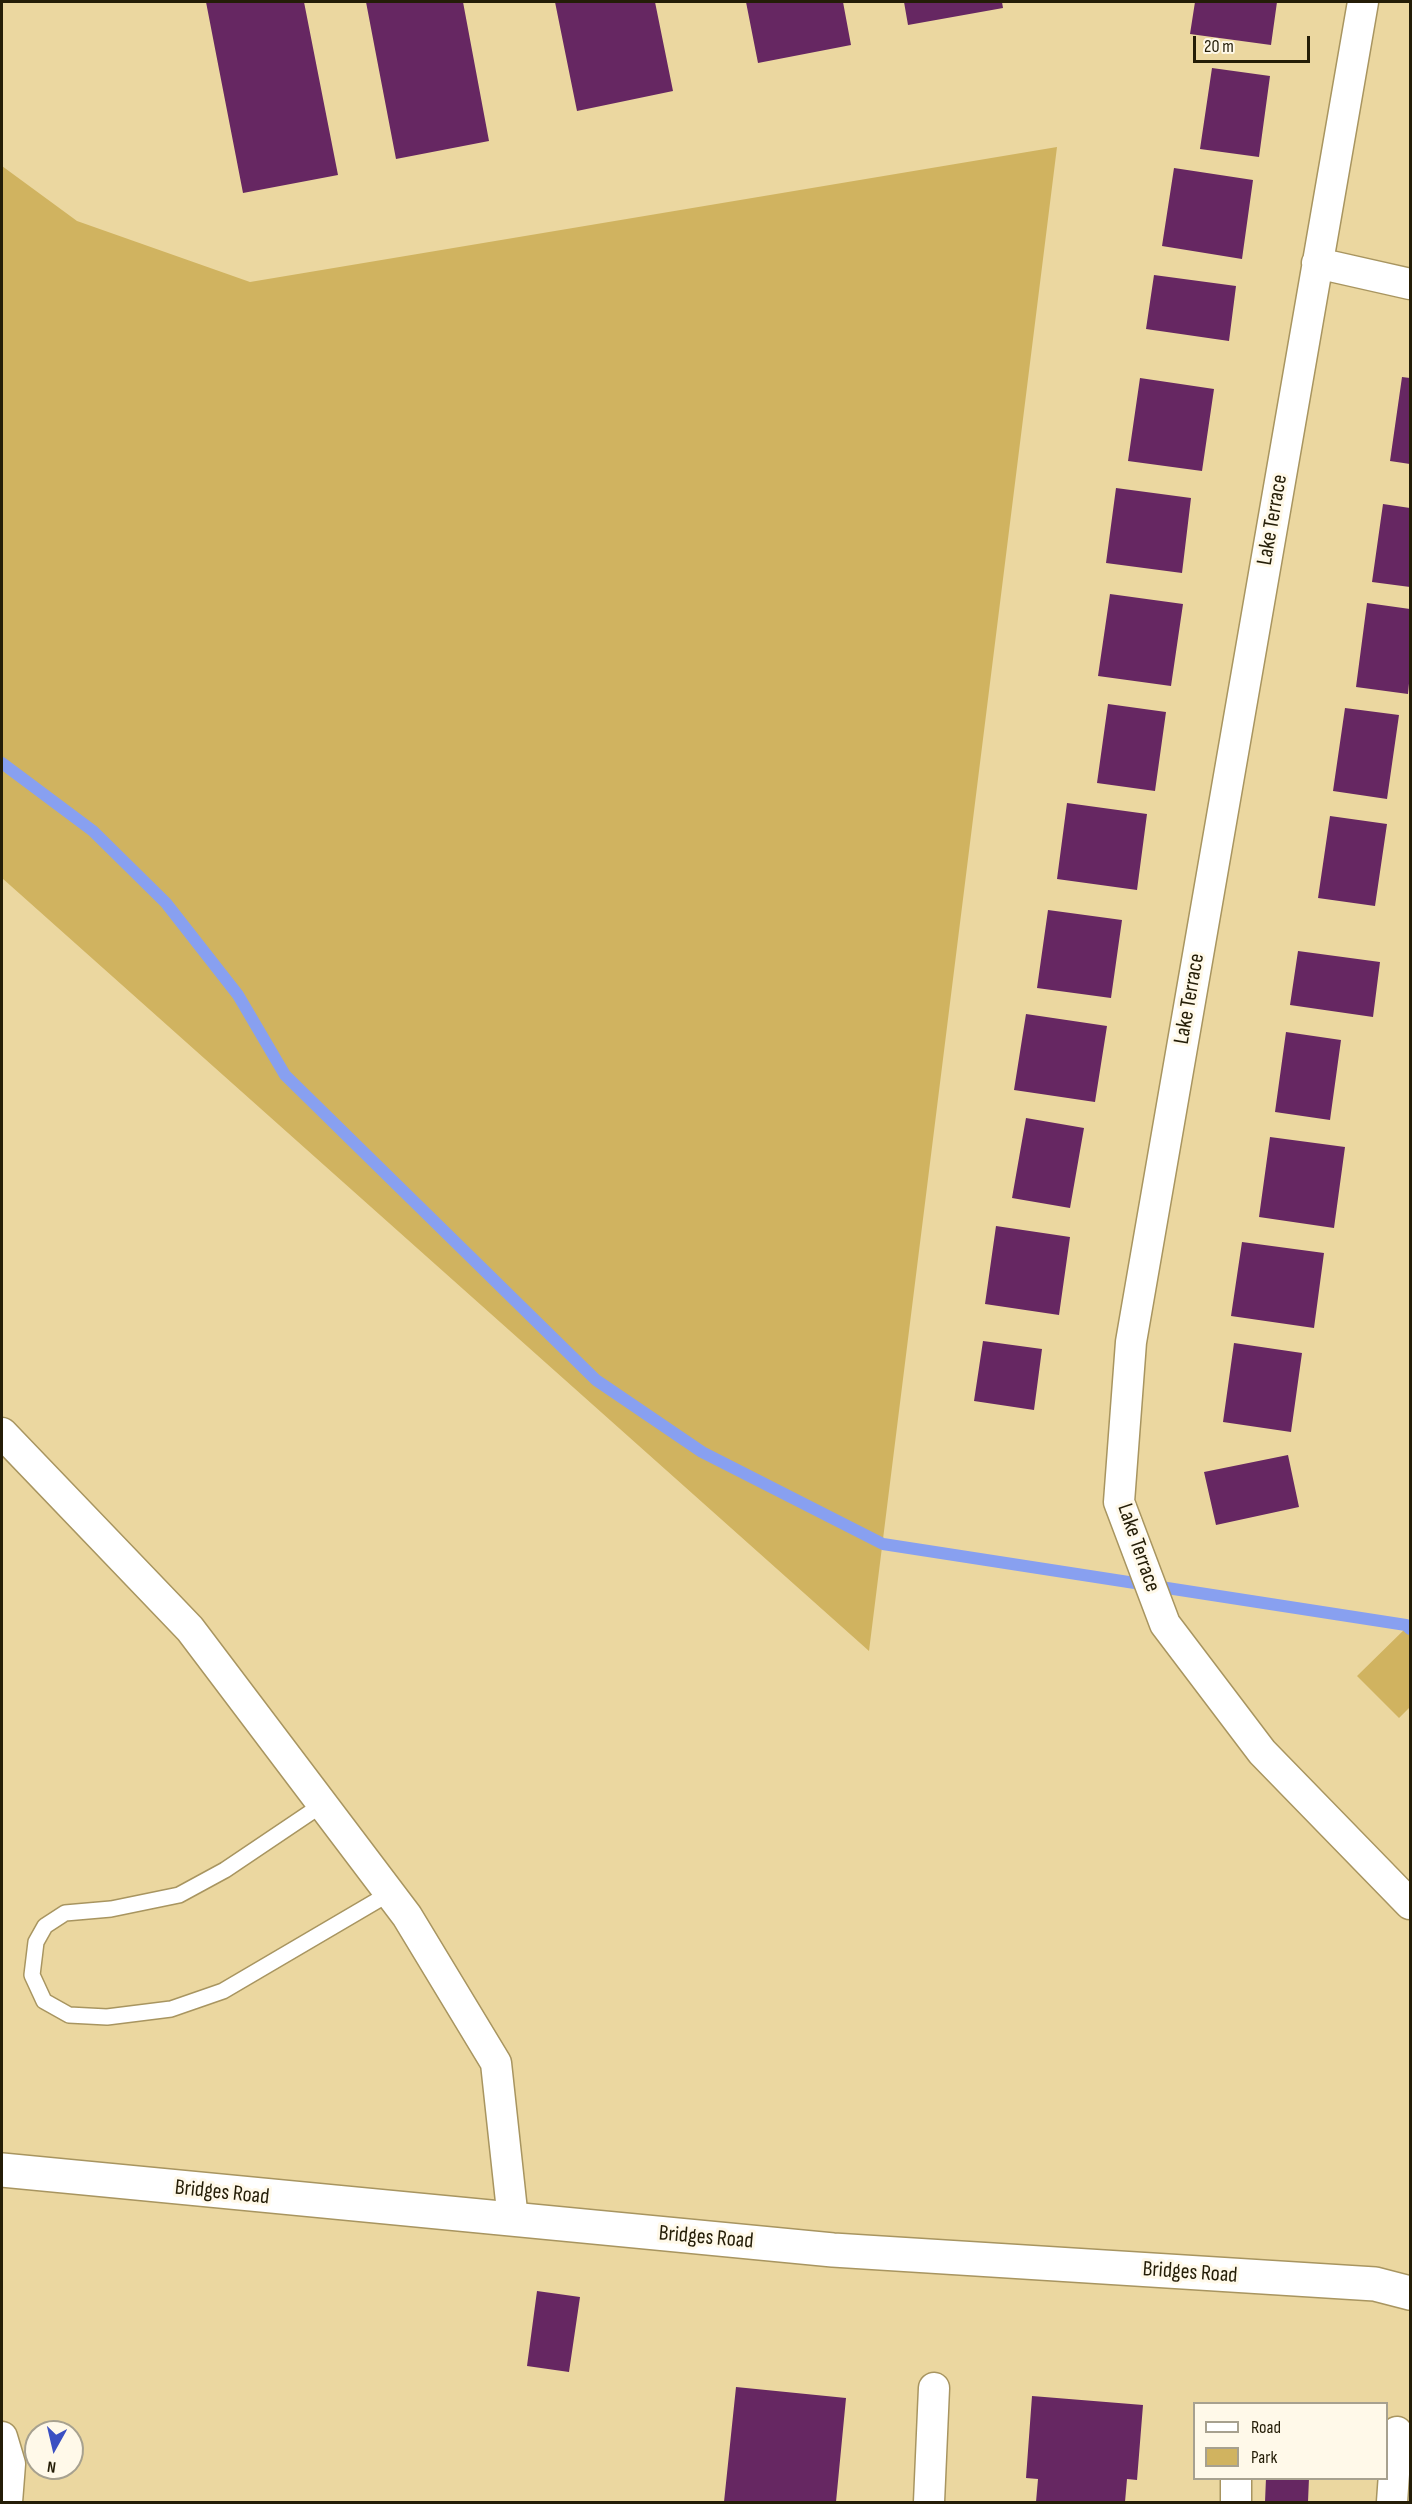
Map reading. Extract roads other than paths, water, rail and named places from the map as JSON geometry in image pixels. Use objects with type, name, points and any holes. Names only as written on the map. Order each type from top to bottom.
[{"type":"street","name":"Lake Terrace","points":[[1363,2],[1131,1342],[1119,1502],[1165,1624],[1262,1752],[1410,1904]]},
{"type":"street","points":[[1317,263],[1410,284]]},
{"type":"street","points":[[2,1433],[190,1629],[407,1916],[496,2063],[513,2220]]},
{"type":"street","name":"Bridges Road","points":[[2,2170],[833,2250],[1375,2284],[1410,2293]]},
{"type":"street","points":[[929,2502],[934,2388]]},
{"type":"street","points":[[1392,2502],[1397,2432]]},
{"type":"street","points":[[2,2437],[10,2464],[7,2502]]},
{"type":"street","points":[[1236,2480],[1236,2502]]},
{"type":"lane","points":[[323,1804],[225,1870],[179,1895],[111,1909],[64,1913],[45,1926],[36,1942],[32,1975],[44,2001],[69,2014],[107,2017],[171,2009],[223,1991],[390,1893]]},
{"type":"waterway","points":[[2,763],[93,831],[166,903],[238,995],[285,1075],[596,1380],[702,1452],[883,1544],[1406,1625],[1410,1629]]}]
